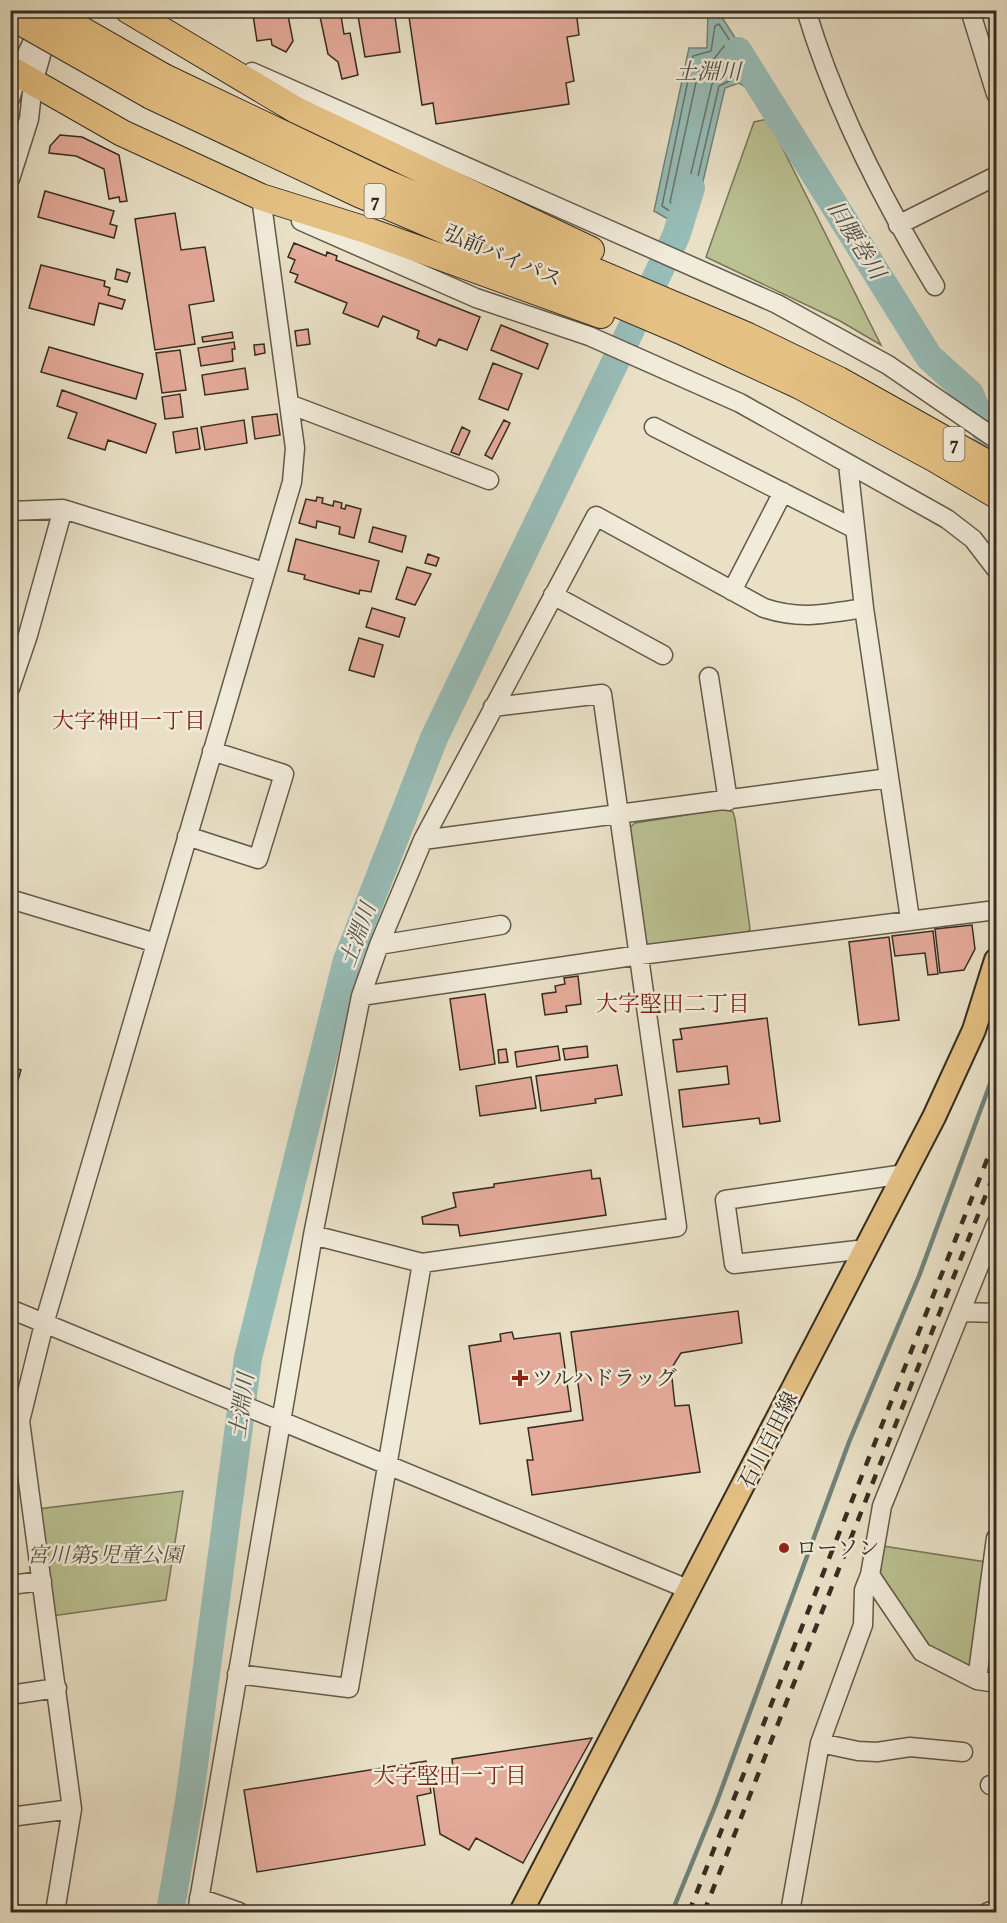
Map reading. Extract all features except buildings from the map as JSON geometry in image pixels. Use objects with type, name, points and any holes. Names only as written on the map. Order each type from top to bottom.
[{"type":"highway","name":"弘前バイパス","points":[[47,10],[157,86]]},
{"type":"highway","points":[[128,10],[296,110],[607,287],[684,320]]},
{"type":"highway","name":"弘前バイパス","points":[[10,16],[157,86],[359,194],[607,287]]},
{"type":"highway","points":[[21,75],[122,133],[261,197],[363,229],[607,287],[684,320]]},
{"type":"highway","name":"7","points":[[684,320],[780,377],[934,459],[996,495]]},
{"type":"highway","name":"7","points":[[684,320],[839,380],[996,468]]},
{"type":"main road","name":"石川百田線","points":[[521,1912],[690,1590],[957,1071],[974,1030],[996,960]]},
{"type":"street","points":[[10,179],[29,119],[21,75],[47,10]]},
{"type":"street","points":[[10,99],[53,10]]},
{"type":"street","points":[[806,10],[824,69],[898,225],[935,286]]},
{"type":"street","points":[[970,10],[992,67],[996,94]]},
{"type":"street","points":[[898,225],[996,176]]},
{"type":"street","points":[[55,1912],[72,1809],[42,1581],[15,1419],[45,1324],[292,482],[295,448],[261,197]]},
{"type":"street","points":[[996,439],[888,365],[777,304],[700,272],[607,287],[664,370],[740,403],[947,519],[973,539],[996,569]]},
{"type":"street","points":[[289,404],[489,480]]},
{"type":"street","points":[[654,427],[855,529]]},
{"type":"street","points":[[848,464],[864,608],[910,919]]},
{"type":"street","points":[[732,591],[783,492]]},
{"type":"street","points":[[10,511],[63,509],[264,572]]},
{"type":"street","points":[[10,688],[28,635],[63,509]]},
{"type":"street","points":[[239,1912],[198,1905],[279,1420],[361,996],[379,945],[423,840],[596,516],[764,608],[783,614],[810,617],[864,608]]},
{"type":"street","points":[[553,595],[663,655]]},
{"type":"street","points":[[709,676],[728,801]]},
{"type":"street","points":[[313,1235],[422,1263],[677,1227],[602,694],[493,707]]},
{"type":"street","points":[[187,836],[258,859],[284,774],[212,751]]},
{"type":"street","points":[[423,840],[620,816],[889,778]]},
{"type":"street","points":[[10,899],[156,943]]},
{"type":"street","points":[[361,996],[910,919],[996,910]]},
{"type":"street","points":[[379,945],[501,925]]},
{"type":"street","points":[[866,1249],[734,1264],[725,1200],[905,1174]]},
{"type":"street","points":[[790,1912],[820,1743],[863,1624],[864,1590],[870,1575],[882,1506],[996,1224]]},
{"type":"street","points":[[237,1674],[350,1688],[422,1263]]},
{"type":"street","points":[[10,1309],[690,1590]]},
{"type":"street","points":[[962,1312],[996,1313]]},
{"type":"street","points":[[978,1680],[996,1538]]},
{"type":"street","points":[[870,1575],[922,1652],[978,1680],[996,1683]]},
{"type":"street","points":[[10,1585],[42,1581]]},
{"type":"street","points":[[10,1695],[57,1688]]},
{"type":"street","points":[[820,1743],[858,1751],[877,1752],[910,1747],[963,1752]]},
{"type":"street","points":[[10,1817],[72,1809]]},
{"type":"street","points":[[988,1912],[996,1910]]},
{"type":"green space","points":[[768,119],[881,345],[840,321],[706,257],[754,122]]},
{"type":"green space","points":[[725,809],[733,812],[735,819],[750,929],[746,935],[653,949],[645,945],[628,829],[635,823]]},
{"type":"green space","name":"宮川第5児童公園","points":[[183,1491],[166,1600],[52,1616],[38,1509]]},
{"type":"green space","points":[[883,1546],[986,1562],[970,1669],[930,1647],[880,1576]]},
{"type":"water","name":"土淵川","points":[[708,11],[723,11],[723,19],[748,58],[764,98],[739,83],[725,88],[691,232],[654,211],[689,48],[707,48]]},
{"type":"waterway","name":"旧腰巻川","points":[[738,51],[929,357],[970,394],[996,457]]},
{"type":"waterway","name":"土淵川","points":[[170,1912],[189,1802],[248,1358],[347,960],[434,738],[676,236],[691,188]]},
{"type":"waterway","points":[[672,1912],[716,1804],[849,1442],[919,1276],[996,1068]]},
{"type":"railway","points":[[689,1912],[996,1137]]},
{"type":"railway","points":[[704,1912],[996,1169]]},
{"type":"place","name":"ツルハドラッグ","points":[[520,1378]]},
{"type":"place","name":"ローソン","points":[[784,1548]]},
{"type":"district","name":"大字神田一丁目","points":[[129,721]]},
{"type":"district","name":"大字堅田二丁目","points":[[673,1004]]},
{"type":"district","name":"大字堅田一丁目","points":[[450,1776]]}]
